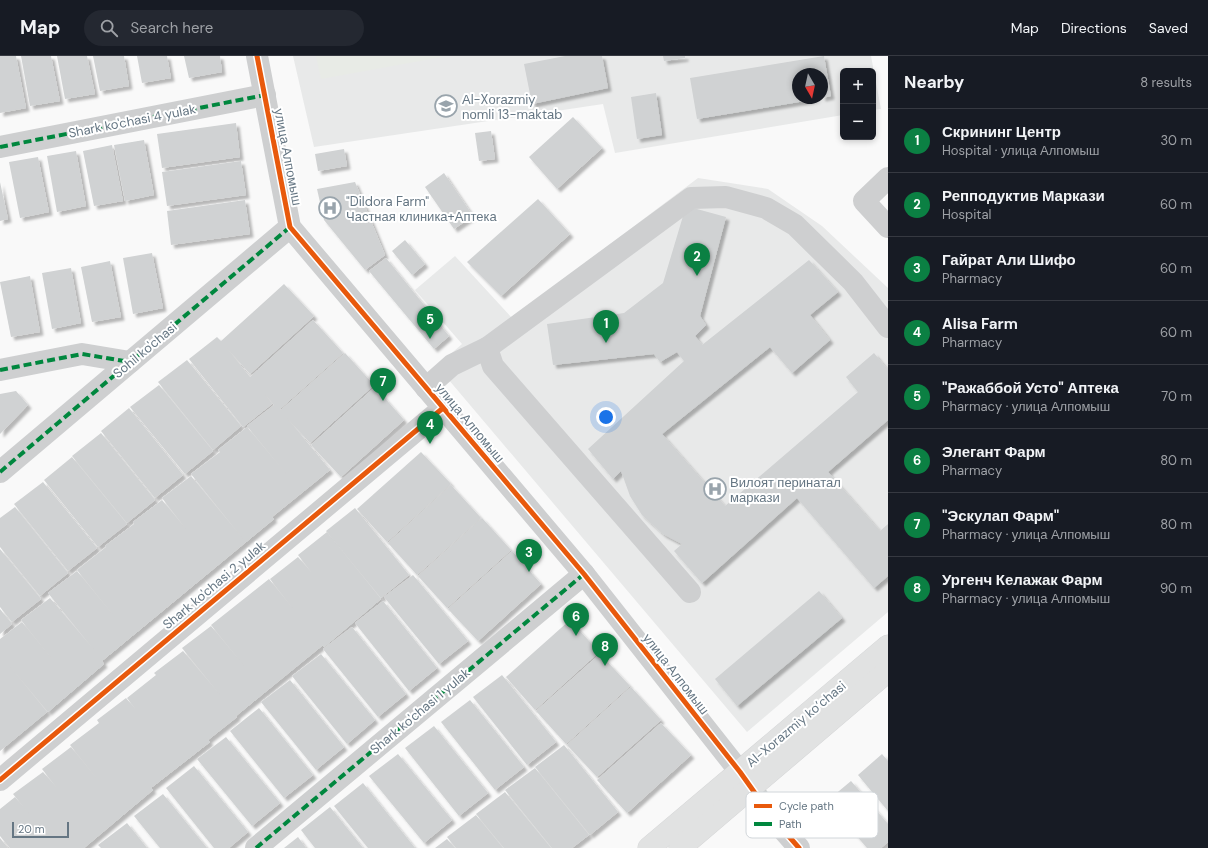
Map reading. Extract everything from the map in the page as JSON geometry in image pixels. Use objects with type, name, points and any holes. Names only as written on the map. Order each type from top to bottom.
[{"type":"main road","name":"Al-Xorazmiy ko’chasi","points":[[680,848],[745,780],[888,646]]},
{"type":"main road","name":"Al-Xorazmiy ko’chasi","points":[[649,848],[745,780],[888,671]]},
{"type":"street","name":"улица Алпомыш","points":[[257,56],[290,227],[584,574],[754,792]]},
{"type":"street","name":"Shark ko'chasi 4 yulak","points":[[0,147],[265,95]]},
{"type":"street","points":[[888,178],[864,201],[888,227]]},
{"type":"street","points":[[426,388],[452,365],[487,348],[691,198],[726,197],[766,208],[795,225],[853,282],[888,327]]},
{"type":"street","name":"Sohil ko'chasi","points":[[0,472],[290,227]]},
{"type":"street","points":[[487,348],[494,366],[690,592]]},
{"type":"street","points":[[0,370],[82,354],[130,362]]},
{"type":"street","name":"Shark ko'chasi 2 yulak","points":[[0,780],[443,408]]},
{"type":"street","name":"Shark ko'chasi 1 yulak","points":[[256,848],[584,574]]},
{"type":"street","name":"улица Алпомыш","points":[[790,838],[799,848]]},
{"type":"shaded area","name":"Аl-Xоrаzmiy nоmli 13-mаktаb","points":[[293,56],[871,56],[873,68],[840,68],[840,116],[615,153],[603,104],[314,147]]},
{"type":"shaded area","points":[[316,56],[441,56],[442,57],[321,79]]},
{"type":"shaded area","name":"Аl-Xоrаzmiy nоmli 13-mаktаb","points":[[876,82],[881,109],[876,110]]},
{"type":"shaded area","name":"Вилоят перинатал маркази","points":[[698,178],[768,189],[822,226],[888,288],[888,612],[747,732],[437,366],[462,344],[415,290],[455,256],[512,318]]},
{"type":"building","points":[[0,56],[16,56],[26,108],[0,113]]},
{"type":"building","points":[[21,56],[51,56],[60,101],[30,106]]},
{"type":"building","points":[[57,56],[87,56],[95,94],[65,99]]},
{"type":"building","points":[[93,56],[124,56],[129,86],[100,91]]},
{"type":"building","points":[[137,56],[167,56],[171,78],[142,83]]},
{"type":"building","points":[[184,56],[220,56],[222,72],[189,78]]},
{"type":"building","points":[[565,56],[602,56],[608,88],[532,104],[524,64]]},
{"type":"building","points":[[663,56],[685,56],[685,58],[664,61]]},
{"type":"building","points":[[824,56],[826,68],[792,68],[792,103],[697,119],[690,78]]},
{"type":"building","points":[[828,79],[831,96],[828,97]]},
{"type":"building","points":[[656,93],[662,135],[637,139],[631,97]]},
{"type":"building","points":[[573,117],[602,148],[557,189],[529,157]]},
{"type":"building","points":[[236,123],[240,157],[162,168],[157,134]]},
{"type":"building","points":[[491,131],[495,159],[479,161],[475,133]]},
{"type":"building","points":[[144,140],[154,195],[125,201],[114,145]]},
{"type":"building","points":[[112,145],[123,201],[94,206],[83,151]]},
{"type":"building","points":[[344,149],[347,166],[318,171],[315,154]]},
{"type":"building","points":[[76,151],[86,206],[57,212],[47,156]]},
{"type":"building","points":[[38,157],[49,212],[20,218],[9,162]]},
{"type":"building","points":[[241,161],[246,195],[167,206],[162,172]]},
{"type":"building","points":[[444,173],[473,216],[454,229],[425,187]]},
{"type":"building","points":[[0,182],[8,219],[0,221]]},
{"type":"building","points":[[355,182],[385,255],[365,270],[324,220],[317,189]]},
{"type":"building","points":[[538,199],[570,234],[501,296],[467,262]]},
{"type":"building","points":[[245,200],[250,234],[171,245],[167,211]]},
{"type":"building","points":[[686,206],[726,217],[700,316],[706,325],[695,336],[702,345],[809,260],[838,292],[810,315],[830,340],[792,373],[770,347],[662,434],[725,506],[858,392],[846,377],[874,353],[888,370],[888,420],[828,472],[880,531],[888,524],[888,576],[874,588],[797,498],[702,583],[674,551],[682,544],[663,534],[642,515],[630,496],[621,471],[613,479],[588,449],[684,361],[677,352],[660,362],[654,354],[553,365],[547,324],[624,313],[663,283]]},
{"type":"building","points":[[405,240],[425,264],[412,275],[392,251]]},
{"type":"building","points":[[152,253],[163,308],[133,314],[123,258]]},
{"type":"building","points":[[386,258],[449,336],[434,349],[369,271]]},
{"type":"building","points":[[110,261],[121,317],[92,322],[81,267]]},
{"type":"building","points":[[71,268],[81,323],[52,329],[42,273]]},
{"type":"building","points":[[30,276],[40,332],[11,337],[0,282]]},
{"type":"building","points":[[284,284],[314,316],[250,374],[226,347],[250,377],[313,320],[343,353],[280,409],[281,410],[345,353],[374,385],[310,443],[287,418],[330,470],[272,517],[274,519],[102,661],[104,664],[48,712],[8,664],[47,712],[0,751],[0,639],[22,622],[56,664],[21,620],[50,598],[95,651],[48,593],[77,571],[118,621],[77,570],[134,524],[133,522],[162,500],[186,529],[162,498],[191,476],[244,540],[191,474],[220,452],[218,450],[247,427],[288,476],[247,426],[274,405],[265,394],[272,404],[243,427],[189,359],[217,337],[221,341]]},
{"type":"building","points":[[187,360],[241,426],[213,450],[158,382]]},
{"type":"building","points":[[159,385],[213,451],[185,474],[130,407]]},
{"type":"building","points":[[375,387],[404,420],[341,477],[311,445]]},
{"type":"building","points":[[16,391],[28,405],[0,434],[0,394]]},
{"type":"building","points":[[129,408],[183,475],[155,498],[101,431]]},
{"type":"building","points":[[101,433],[155,500],[127,523],[72,456]]},
{"type":"building","points":[[421,452],[451,484],[387,542],[357,509]]},
{"type":"building","points":[[72,457],[127,524],[98,547],[44,480]]},
{"type":"building","points":[[43,482],[97,548],[68,571],[14,504]]},
{"type":"building","points":[[451,485],[481,518],[417,575],[388,543]]},
{"type":"building","points":[[15,507],[68,573],[40,596],[0,547],[0,518]]},
{"type":"building","points":[[355,508],[409,575],[381,598],[326,531]]},
{"type":"building","points":[[482,518],[511,550],[447,608],[418,576]]},
{"type":"building","points":[[327,532],[381,599],[324,647],[323,645],[236,716],[237,717],[208,740],[210,742],[151,788],[153,790],[84,848],[10,848],[0,836],[0,809],[15,797],[31,816],[13,794],[43,772],[57,788],[42,769],[71,747],[102,785],[70,745],[99,723],[97,720],[126,698],[137,711],[127,698],[156,675],[154,673],[183,651],[221,696],[182,648],[211,626],[245,667],[211,625],[269,579],[294,610],[270,579],[298,557],[312,573],[298,555]]},
{"type":"building","points":[[0,549],[41,599],[12,622],[0,607]]},
{"type":"building","points":[[512,551],[541,584],[478,641],[448,609]]},
{"type":"building","points":[[413,575],[468,641],[439,664],[384,597]]},
{"type":"building","points":[[819,591],[842,618],[737,706],[715,679]]},
{"type":"building","points":[[383,601],[437,668],[409,691],[355,623]]},
{"type":"building","points":[[0,609],[12,624],[0,634]]},
{"type":"building","points":[[570,620],[599,652],[535,710],[506,677]]},
{"type":"building","points":[[352,627],[406,694],[378,717],[323,649]]},
{"type":"building","points":[[321,654],[375,720],[347,744],[292,676]]},
{"type":"building","points":[[600,654],[630,686],[566,744],[536,711]]},
{"type":"building","points":[[502,675],[556,742],[527,765],[473,697]]},
{"type":"building","points":[[290,680],[344,747],[316,770],[261,702]]},
{"type":"building","points":[[631,687],[661,720],[597,777],[567,745]]},
{"type":"building","points":[[470,700],[524,767],[495,790],[441,722]]},
{"type":"building","points":[[259,708],[313,775],[284,798],[230,731]]},
{"type":"building","points":[[661,723],[691,755],[627,813],[597,780]]},
{"type":"building","points":[[434,726],[488,793],[459,816],[405,748]]},
{"type":"building","points":[[226,737],[280,803],[252,826],[197,759]]},
{"type":"building","points":[[564,745],[618,812],[590,835],[535,767]]},
{"type":"building","points":[[398,754],[452,820],[424,843],[369,776]]},
{"type":"building","points":[[882,754],[888,761],[888,811],[878,799],[878,792],[872,792],[858,775]]},
{"type":"building","points":[[194,766],[248,832],[229,848],[214,848],[166,788]]},
{"type":"building","points":[[535,768],[589,835],[572,848],[552,848],[505,790]]},
{"type":"building","points":[[851,781],[860,792],[838,792]]},
{"type":"building","points":[[363,783],[415,848],[368,848],[334,806]]},
{"type":"building","points":[[505,792],[551,848],[504,848],[476,814]]},
{"type":"building","points":[[163,794],[207,848],[160,848],[134,816]]},
{"type":"building","points":[[330,807],[363,848],[315,848],[301,830]]},
{"type":"building","points":[[878,812],[888,824],[888,842],[881,848],[867,848],[858,838],[878,838]]},
{"type":"building","points":[[476,815],[503,848],[456,848],[447,837]]},
{"type":"building","points":[[127,823],[147,848],[101,848],[98,845]]},
{"type":"building","points":[[298,837],[306,848],[284,848]]},
{"type":"building","points":[[0,838],[8,848],[0,848]]},
{"type":"building","points":[[447,839],[455,848],[435,848]]},
{"type":"marked path","points":[[0,147],[265,95]]},
{"type":"marked path","points":[[0,472],[290,227]]},
{"type":"marked path","points":[[0,370],[82,354],[130,362]]},
{"type":"marked path","points":[[256,848],[584,574]]},
{"type":"cycle path","points":[[257,56],[290,227],[584,574],[754,792]]},
{"type":"cycle path","points":[[0,780],[443,408]]},
{"type":"cycle path","points":[[790,838],[799,848]]},
{"type":"place","name":"Аl-Xоrаzmiy nоmli 13-mаktаb","points":[[446,106]]},
{"type":"place","name":"\"Dildora Farm\" Частная клиника+Аптека","points":[[330,208]]},
{"type":"place","name":"Репподуктив Маркази","points":[[697,276]]},
{"type":"place","name":"\"Ражаббой Усто\" Аптека","points":[[430,339]]},
{"type":"place","name":"Скрининг Центр","points":[[606,343]]},
{"type":"place","name":"\"Эскулап Фарм\"","points":[[383,401]]},
{"type":"place","name":"Alisa Farm","points":[[430,444]]},
{"type":"place","name":"Вилоят перинатал маркази","points":[[715,489]]},
{"type":"place","name":"Гайрат Али Шифо","points":[[529,572]]},
{"type":"place","name":"Элегант Фарм","points":[[576,636]]},
{"type":"place","name":"Ургенч Келажак Фарм","points":[[605,666]]}]
